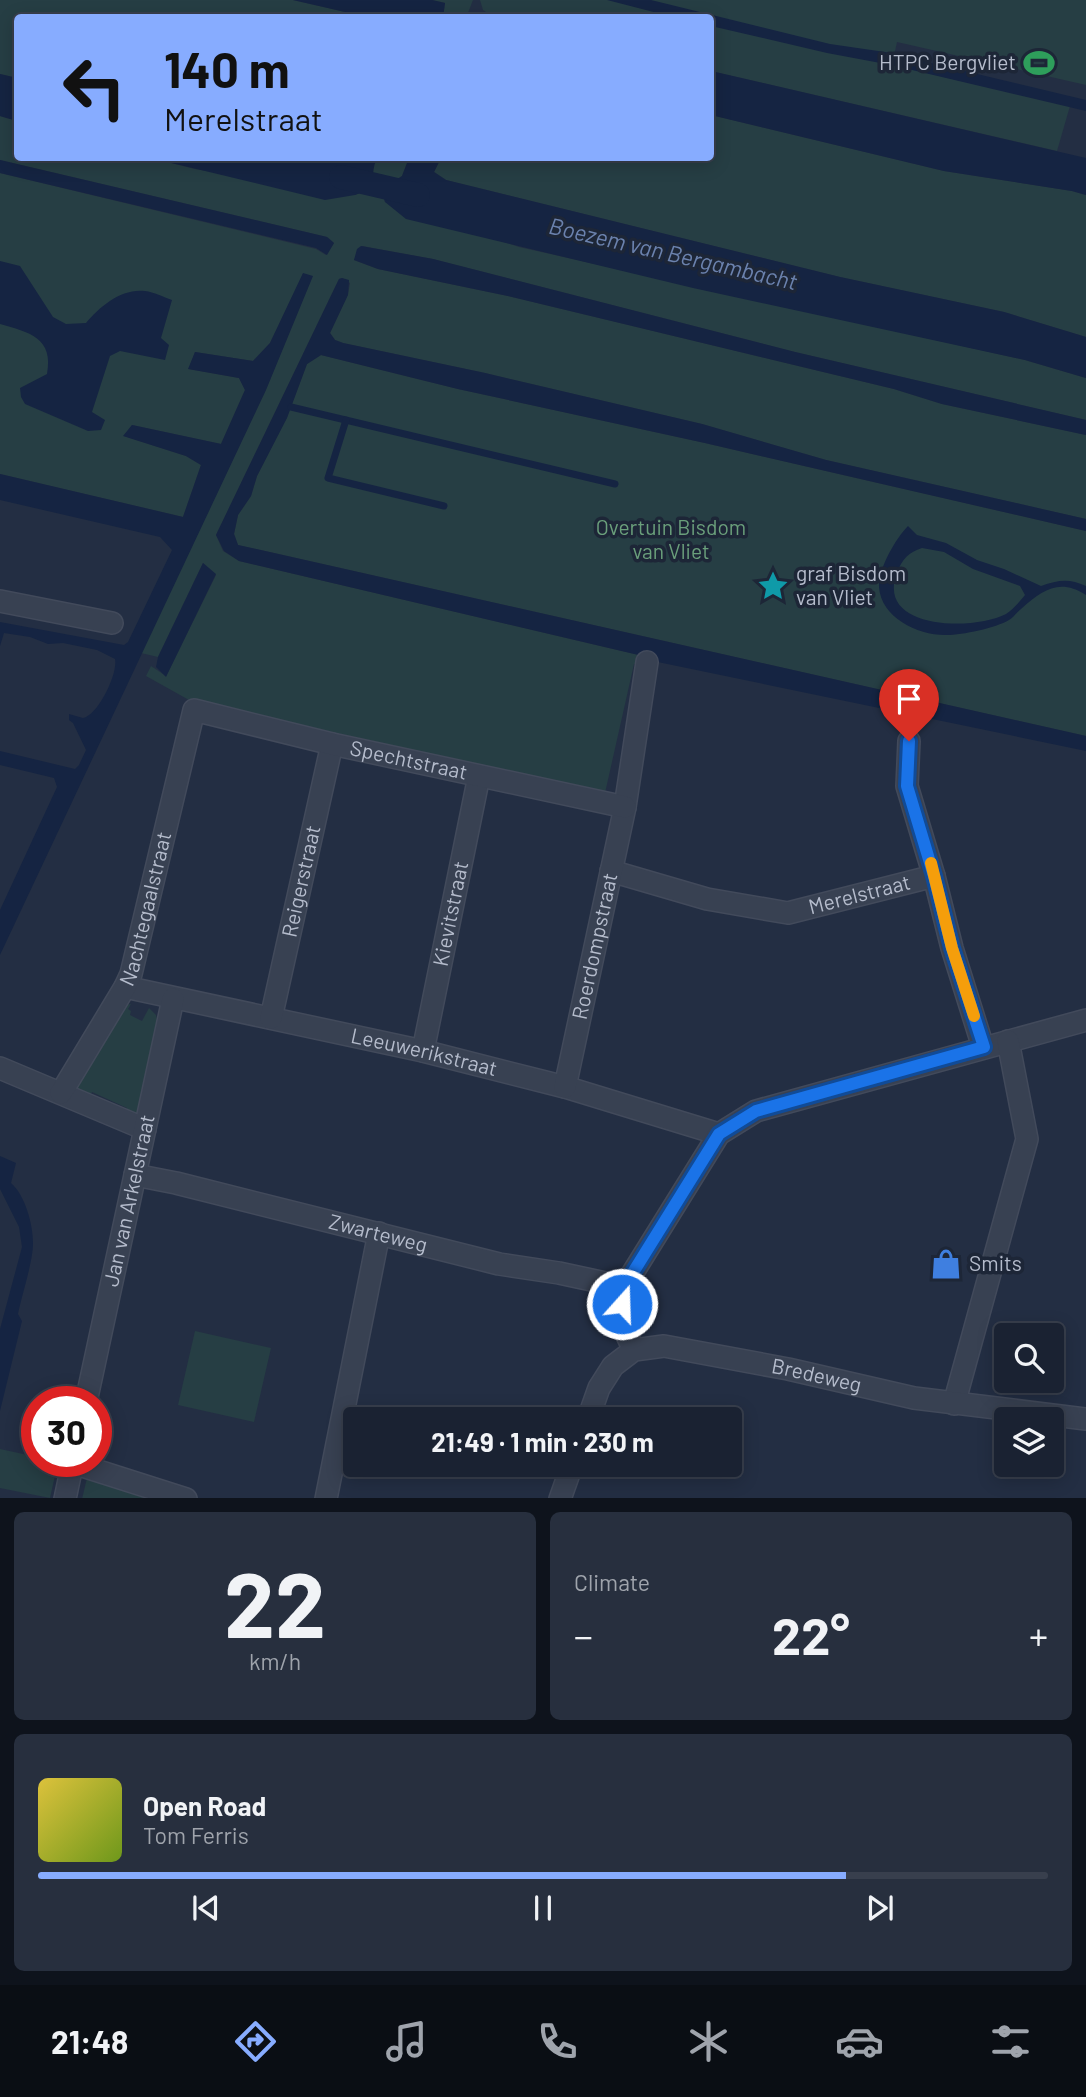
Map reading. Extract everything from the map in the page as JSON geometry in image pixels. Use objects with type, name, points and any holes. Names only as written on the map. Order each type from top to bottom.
[{"type":"street","points":[[0,601],[112,623]]},
{"type":"street","name":"Roerdompstraat","points":[[565,1087],[625,807],[647,662]]},
{"type":"street","name":"Spechtstraat","points":[[194,710],[332,744],[625,807]]},
{"type":"street","name":"Nachtegaalstraat","points":[[61,1093],[131,974],[194,710]]},
{"type":"street","points":[[909,741],[907,786],[934,876]]},
{"type":"street","name":"Reigerstraat","points":[[271,1018],[332,744]]},
{"type":"street","name":"Kievitstraat","points":[[423,1051],[479,776]]},
{"type":"street","name":"Merelstraat","points":[[611,871],[707,899],[788,913],[934,876],[952,948],[984,1047]]},
{"type":"street","name":"Leeuwerikstraat","points":[[125,987],[423,1051],[565,1087],[719,1134]]},
{"type":"street","name":"Jan van Arkelstraat","points":[[89,1386],[173,999]]},
{"type":"street","points":[[592,1407],[599,1388],[613,1366],[634,1350],[620,1321],[624,1287],[719,1134],[756,1111],[1086,1020]]},
{"type":"street","points":[[954,1404],[1027,1139],[1008,1041]]},
{"type":"street","points":[[0,1068],[145,1129]]},
{"type":"street","name":"Zwarteweg","points":[[135,1175],[499,1264],[624,1287]]},
{"type":"street","points":[[326,1498],[379,1233]]},
{"type":"street","name":"Bredeweg","points":[[634,1350],[664,1346],[788,1369],[914,1398],[1086,1419]]},
{"type":"street","points":[[112,1475],[183,1498]]},
{"type":"street","points":[[65,1498],[70,1477]]},
{"type":"street","points":[[560,1498],[568,1477]]},
{"type":"green space","points":[[0,0],[293,0],[354,14],[14,14],[14,77],[0,74]]},
{"type":"green space","points":[[432,0],[473,0],[468,14],[443,14],[445,3]]},
{"type":"green space","points":[[480,0],[1086,0],[1086,85],[897,42],[892,65],[1070,106],[1057,151],[714,72],[714,14],[489,14],[483,10]]},
{"type":"green space","points":[[0,116],[14,120],[14,161],[163,161],[195,169],[355,195],[370,189],[383,195],[385,202],[519,247],[1025,360],[1086,378],[1086,420],[795,352],[433,259],[362,246],[354,260],[378,269],[508,296],[894,389],[942,404],[1086,435],[1086,519],[826,460],[702,424],[343,343],[335,340],[330,333],[348,294],[350,283],[342,278],[339,279],[216,535],[223,551],[239,561],[643,656],[643,665],[634,664],[605,793],[189,700],[146,676],[151,666],[166,676],[216,575],[203,563],[158,657],[141,653],[266,389],[312,277],[303,274],[270,343],[253,361],[195,352],[189,369],[239,378],[245,390],[221,444],[132,425],[124,436],[186,456],[201,465],[183,517],[0,474],[0,173],[316,249],[326,255],[334,243],[327,237],[0,160]]},
{"type":"green space","points":[[714,116],[944,171],[1072,191],[1086,195],[1086,337],[1004,312],[840,277],[446,180],[434,172],[440,161],[714,161]]},
{"type":"green space","points":[[375,161],[408,161],[402,176],[387,186],[373,180]]},
{"type":"green space","name":"Overtuin Bisdom van Vliet","points":[[321,355],[458,389],[1086,531],[1086,736],[238,545],[234,534],[238,515],[251,496],[257,476],[287,417],[307,364]]},
{"type":"green space","points":[[131,1004],[128,1009],[131,1011],[130,1015],[142,1021],[149,1008],[156,1015],[158,1024],[140,1110],[136,1115],[125,1115],[127,1108],[92,1092],[88,1099],[78,1092],[77,1084],[125,1005]]},
{"type":"green space","points":[[195,1331],[271,1348],[254,1422],[178,1405]]},
{"type":"green space","points":[[0,1449],[21,1454],[21,1477],[55,1477],[50,1498],[0,1488]]},
{"type":"green space","points":[[87,1478],[160,1498],[82,1498]]},
{"type":"water","points":[[293,0],[432,0],[445,3],[443,14],[354,14]]},
{"type":"water","points":[[607,0],[651,0],[708,14],[661,14]]},
{"type":"water","points":[[714,15],[830,44],[885,52],[1086,100],[1086,111],[891,65],[714,27]]},
{"type":"water","points":[[714,72],[1086,158],[1086,195],[944,171],[714,116]]},
{"type":"water","points":[[0,74],[14,77],[14,120],[0,116]]},
{"type":"water","points":[[0,160],[327,237],[334,243],[327,255],[316,248],[0,173]]},
{"type":"water","points":[[163,161],[376,161],[370,189],[355,195],[325,200]]},
{"type":"water","points":[[408,161],[440,161],[434,172],[446,180],[840,277],[1004,312],[1086,337],[1086,378],[1025,360],[693,288],[406,219],[385,202],[383,195],[387,186],[402,176]]},
{"type":"water","points":[[361,246],[433,259],[795,352],[1086,420],[1086,435],[942,404],[894,389],[508,296],[378,269],[354,260],[357,249]]},
{"type":"water","points":[[0,261],[20,266],[53,317],[66,324],[86,323],[98,310],[128,292],[148,292],[172,300],[161,338],[169,345],[165,360],[120,351],[110,356],[92,412],[105,420],[101,430],[88,431],[25,404],[20,388],[47,374],[47,352],[37,338],[0,324]]},
{"type":"water","points":[[303,273],[313,276],[266,390],[0,955],[0,910],[57,787],[54,778],[0,765],[0,751],[75,769],[86,750],[69,720],[69,714],[83,718],[95,710],[106,693],[115,659],[97,650],[63,643],[48,644],[30,637],[4,633],[0,646],[0,622],[124,645],[128,642],[172,550],[160,537],[0,500],[0,474],[183,517],[201,465],[186,456],[123,436],[132,425],[221,444],[245,390],[239,378],[188,369],[195,352],[253,361],[270,343]]},
{"type":"water","points":[[339,279],[349,280],[348,295],[330,333],[335,340],[343,343],[702,424],[826,460],[1086,519],[1086,531],[458,389],[321,355],[307,364],[287,418],[257,476],[251,496],[238,515],[234,534],[238,545],[1086,736],[1086,751],[648,660],[643,656],[239,561],[224,551],[216,535]]},
{"type":"water","points":[[908,526],[917,535],[946,543],[977,560],[1041,586],[1064,581],[1080,583],[1086,586],[1086,595],[1068,587],[1059,587],[1037,596],[1009,620],[996,626],[953,635],[925,632],[903,623],[894,616],[881,598],[879,580],[893,546]],"holes":[[[922,548],[944,552],[973,569],[1020,586],[1025,595],[1006,614],[972,623],[952,624],[913,616],[900,606],[894,592],[899,568],[906,557]]]},
{"type":"water","points":[[203,563],[216,574],[166,677],[156,667],[158,657]]},
{"type":"water","points":[[0,1156],[16,1163],[11,1183],[27,1210],[32,1227],[33,1251],[18,1314],[22,1321],[0,1411],[0,1329],[22,1247],[19,1227],[0,1189]]},
{"type":"waterway","name":"Boezem van Bergambacht","points":[[341,177],[418,195]]},
{"type":"waterway","points":[[291,407],[615,484]]},
{"type":"waterway","points":[[346,420],[328,478],[444,506]]},
{"type":"slow traffic","points":[[931,863],[952,948],[974,1016]]},
{"type":"place","name":"HTPC Bergvliet","points":[[1039,63]]},
{"type":"place","name":"graf Bisdom van Vliet","points":[[773,586]]},
{"type":"place","name":"Smits","points":[[946,1264]]},
{"type":"route","points":[[622,1304],[624,1287],[719,1134],[756,1111],[984,1047],[952,948],[922,832],[907,786],[909,741]]}]
